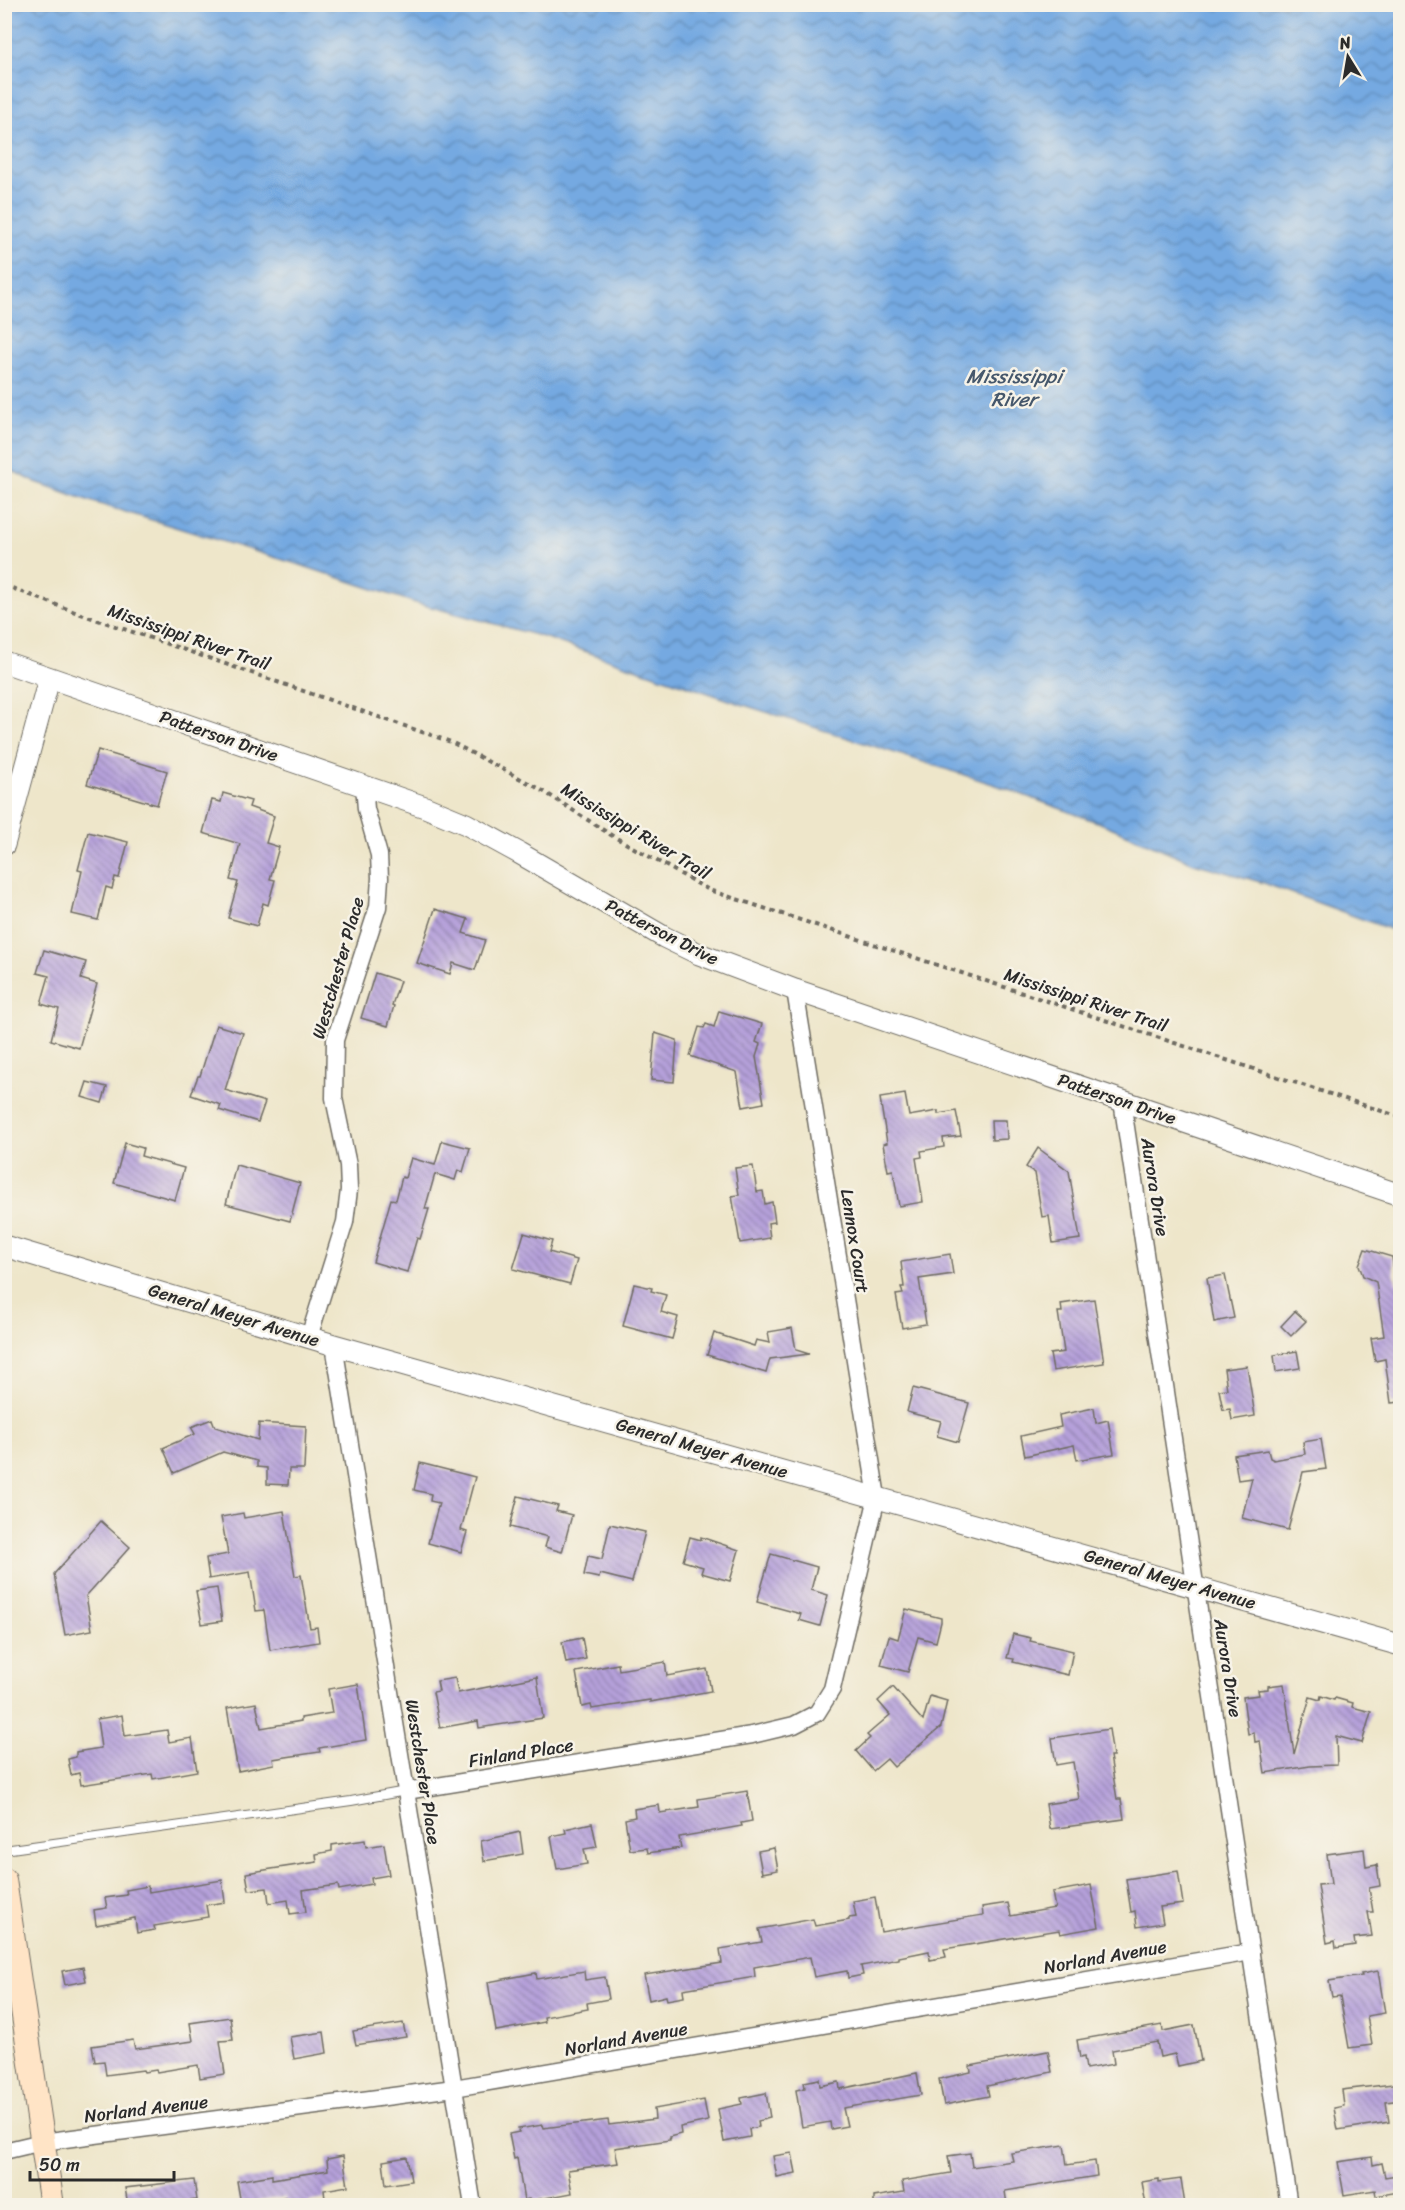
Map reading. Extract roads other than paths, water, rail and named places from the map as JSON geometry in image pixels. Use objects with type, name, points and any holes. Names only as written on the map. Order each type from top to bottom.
[{"type":"main road","points":[[4,1880],[52,2205]]},
{"type":"street","name":"Patterson Drive","points":[[4,662],[364,785],[466,824],[564,878],[621,913],[699,954],[795,990],[1401,1195]]},
{"type":"street","points":[[4,845],[49,679]]},
{"type":"street","name":"Westchester Place","points":[[309,1337],[345,1222],[349,1190],[348,1165],[334,1098],[335,1040],[378,907],[379,855],[366,809],[364,785]]},
{"type":"street","name":"Lennox Court","points":[[795,990],[877,1497]]},
{"type":"street","name":"Aurora Drive","points":[[1122,1101],[1288,2205]]},
{"type":"street","name":"General Meyer Avenue","points":[[4,1246],[334,1345],[1401,1645]]},
{"type":"street","name":"Westchester Place","points":[[334,1345],[473,2205]]},
{"type":"street","name":"Finland Place","points":[[406,1791],[752,1735],[794,1725],[817,1713],[832,1689],[877,1497]]},
{"type":"street","name":"Norland Avenue","points":[[4,2151],[42,2142],[454,2088],[1251,1952]]},
{"type":"lane","name":"Finland Place","points":[[4,1850],[351,1801],[406,1791]]},
{"type":"water","name":"Mississippi River","points":[[4,5],[1400,5],[1400,933],[1264,883],[1194,863],[1108,826],[996,785],[741,704],[540,636],[416,603],[96,503],[33,481],[5,467]]}]
